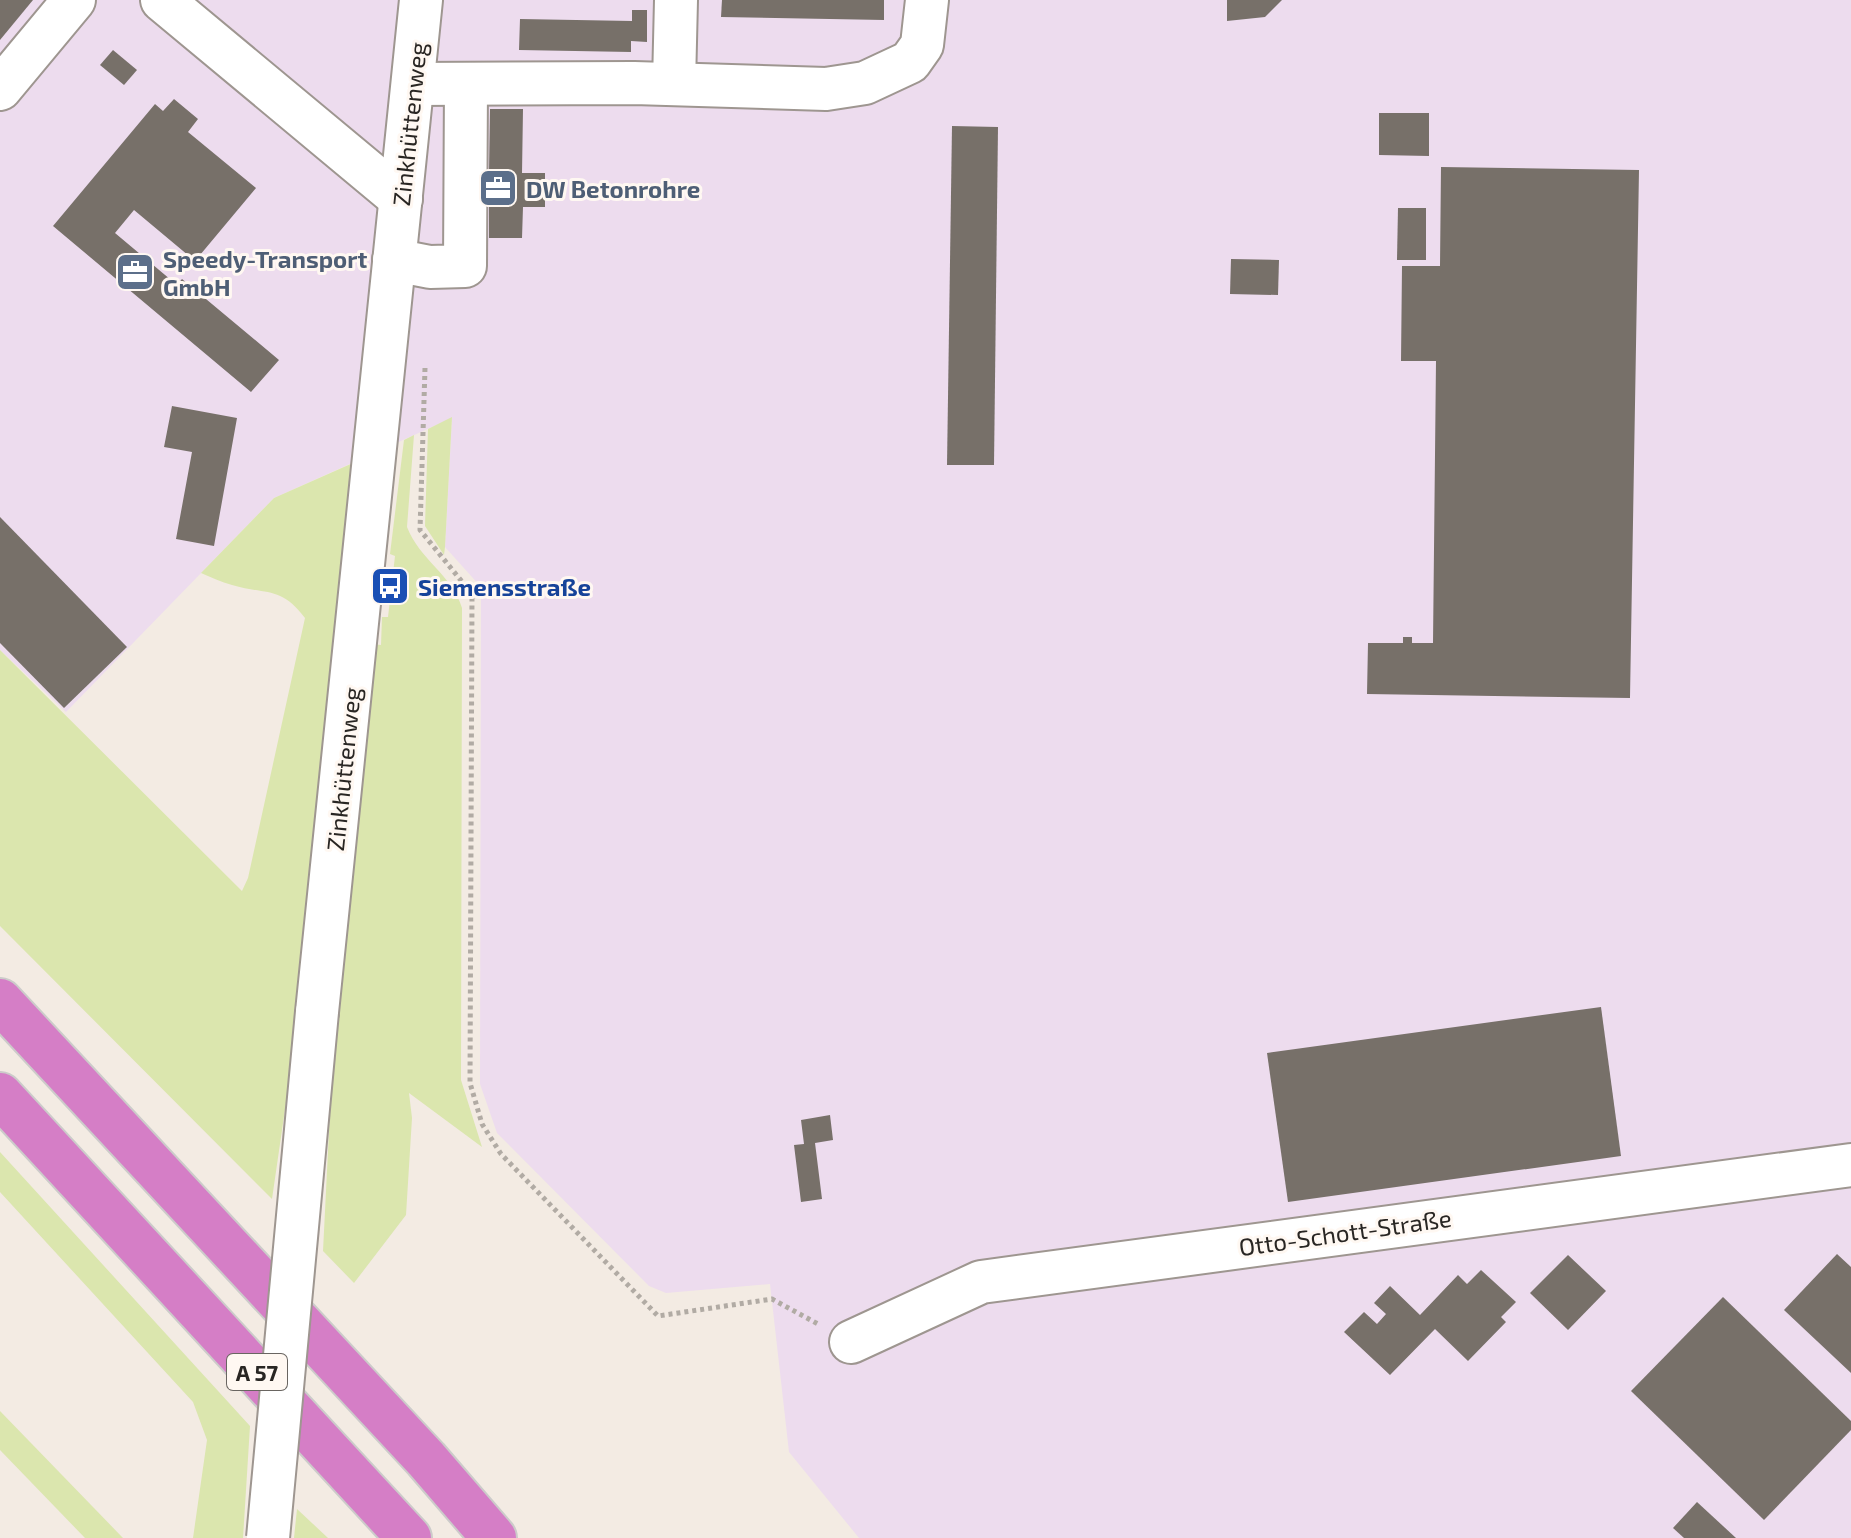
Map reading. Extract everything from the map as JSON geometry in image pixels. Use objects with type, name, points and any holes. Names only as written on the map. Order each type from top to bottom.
[{"type":"highway","name":"A 57","points":[[0,1001],[426,1459],[494,1538]]},
{"type":"highway","name":"A 57","points":[[0,1095],[409,1538]]},
{"type":"street","points":[[0,89],[74,0]]},
{"type":"street","points":[[162,0],[401,199]]},
{"type":"street","name":"Zinkhüttenweg","points":[[268,1538],[317,1012],[421,0]]},
{"type":"street","points":[[674,84],[676,0]]},
{"type":"street","points":[[414,84],[674,84],[826,89],[865,83],[910,62],[922,45],[927,0]]},
{"type":"street","points":[[394,260],[430,267],[465,266],[466,84]]},
{"type":"street","name":"Otto-Schott-Straße","points":[[851,1342],[981,1282],[1851,1165]]},
{"type":"path","points":[[426,362],[420,530],[472,594],[470,1083],[482,1124],[501,1154],[658,1316],[772,1299],[851,1342]]},
{"type":"shaded area","points":[[0,0],[1851,0],[1851,1538],[859,1538],[789,1452],[770,1284],[666,1293],[649,1286],[497,1133],[480,1084],[481,587],[445,547],[452,418],[274,498],[66,712],[0,650]]},
{"type":"green space","points":[[452,417],[444,555],[425,526],[428,429]]},
{"type":"green space","points":[[414,435],[407,527],[419,549],[451,586],[462,608],[461,1080],[482,1147],[409,1093],[412,1118],[406,1215],[354,1283],[323,1251],[330,1111],[373,644],[381,645],[382,617],[388,617],[395,556],[390,554],[404,440]]},
{"type":"green space","points":[[353,463],[291,1068],[272,1199],[0,926],[0,650],[242,891],[248,878],[305,618],[280,596],[232,585],[201,573],[274,498]]},
{"type":"green space","points":[[0,1152],[250,1426],[243,1538],[193,1538],[207,1440],[193,1402],[0,1192]]},
{"type":"green space","points":[[0,1411],[123,1538],[85,1538],[0,1450]]},
{"type":"green space","points":[[297,1509],[328,1538],[294,1538]]},
{"type":"building","points":[[0,0],[33,0],[0,40]]},
{"type":"building","points":[[722,0],[884,0],[884,20],[721,17]]},
{"type":"building","points":[[1227,0],[1282,0],[1265,17],[1227,21]]},
{"type":"building","points":[[632,10],[647,10],[647,42],[631,41],[631,52],[519,50],[520,19],[632,21]]},
{"type":"building","points":[[113,50],[137,70],[124,85],[100,65]]},
{"type":"building","points":[[174,99],[198,119],[188,132],[256,188],[195,261],[134,210],[115,233],[177,285],[182,279],[279,360],[251,392],[53,226],[155,104],[163,111]]},
{"type":"building","points":[[490,109],[523,109],[522,173],[545,173],[545,207],[523,207],[522,238],[489,238],[489,205],[481,205],[481,172],[489,172]]},
{"type":"building","points":[[1379,113],[1429,113],[1429,156],[1379,155]]},
{"type":"building","points":[[952,126],[998,127],[994,465],[947,465]]},
{"type":"building","points":[[1441,167],[1639,170],[1630,698],[1367,694],[1368,643],[1403,643],[1403,637],[1412,637],[1412,643],[1433,643],[1436,361],[1401,361],[1402,266],[1440,266]]},
{"type":"building","points":[[1398,208],[1426,208],[1426,260],[1397,260]]},
{"type":"building","points":[[1231,259],[1279,260],[1278,295],[1230,294]]},
{"type":"building","points":[[172,406],[237,418],[214,546],[176,539],[192,452],[164,447]]},
{"type":"building","points":[[0,517],[127,647],[64,708],[0,643]]},
{"type":"building","points":[[1601,1007],[1621,1156],[1288,1202],[1267,1053]]},
{"type":"building","points":[[830,1115],[833,1140],[815,1143],[822,1199],[801,1202],[794,1145],[804,1144],[801,1120]]},
{"type":"building","points":[[1837,1254],[1851,1267],[1851,1373],[1784,1310]]},
{"type":"building","points":[[1568,1255],[1606,1291],[1568,1330],[1530,1293]]},
{"type":"building","points":[[1481,1270],[1516,1302],[1501,1317],[1506,1322],[1468,1361],[1435,1329],[1390,1375],[1344,1332],[1364,1312],[1377,1324],[1386,1314],[1374,1303],[1390,1286],[1420,1315],[1458,1275],[1467,1284]]},
{"type":"building","points":[[1723,1297],[1851,1421],[1851,1430],[1764,1520],[1631,1391]]},
{"type":"building","points":[[1697,1502],[1736,1538],[1684,1538],[1673,1528]]},
{"type":"place","name":"DW Betonrohre","points":[[498,188]]},
{"type":"place","name":"Speedy-Transport GmbH","points":[[135,272]]},
{"type":"place","name":"Siemensstraße","points":[[390,586]]}]
